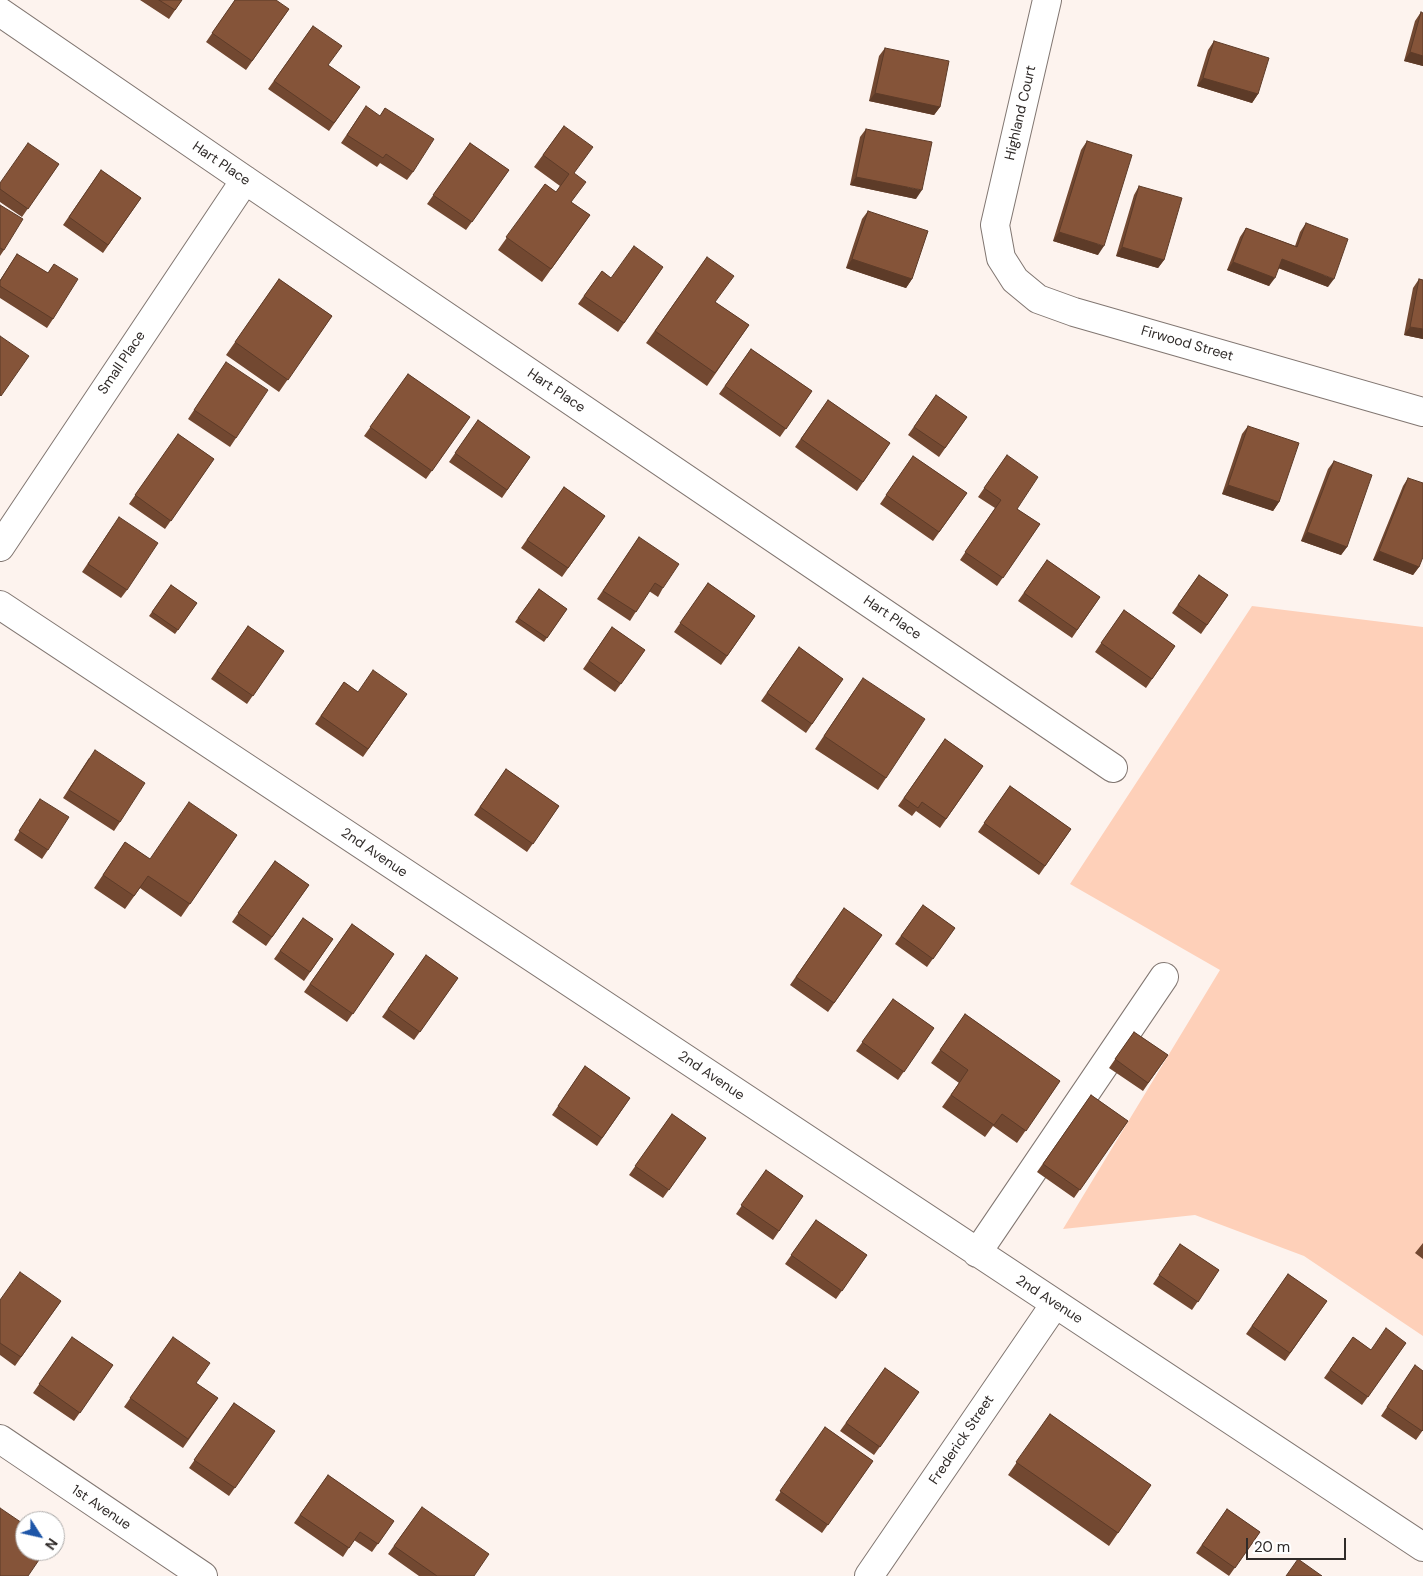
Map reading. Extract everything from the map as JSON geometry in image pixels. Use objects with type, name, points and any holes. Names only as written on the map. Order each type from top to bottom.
[{"type":"street","name":"Highland Court","points":[[995,226],[1047,0]]},
{"type":"street","name":"Hart Place","points":[[0,12],[1114,768]]},
{"type":"street","name":"Small Place","points":[[0,547],[245,180]]},
{"type":"street","name":"Firwood Street","points":[[995,226],[1001,258],[1015,280],[1038,298],[1074,312],[1423,412]]},
{"type":"street","name":"2nd Avenue","points":[[0,605],[1423,1547]]},
{"type":"street","points":[[977,1253],[1164,977]]},
{"type":"street","name":"Frederick Street","points":[[869,1576],[1054,1304]]},
{"type":"street","name":"1st Avenue","points":[[0,1439],[203,1576]]},
{"type":"shaded area","points":[[1252,606],[1423,627],[1423,1336],[1304,1256],[1195,1215],[1063,1229],[1220,970],[1070,884]]},
{"type":"building","points":[[159,0],[182,0],[175,10]]},
{"type":"building","points":[[235,0],[276,0],[289,9],[252,61],[212,33]]},
{"type":"building","points":[[1421,12],[1423,13],[1423,56],[1410,52]]},
{"type":"building","points":[[313,26],[342,46],[328,65],[360,87],[334,123],[274,81]]},
{"type":"building","points":[[1214,41],[1269,58],[1258,94],[1203,78]]},
{"type":"building","points":[[885,48],[949,61],[940,107],[875,93]]},
{"type":"building","points":[[366,106],[380,116],[385,108],[434,139],[413,172],[386,154],[383,158],[347,135]]},
{"type":"building","points":[[564,126],[593,147],[574,173],[586,182],[571,202],[590,215],[551,269],[506,237],[545,184],[556,192],[569,174],[543,155]]},
{"type":"building","points":[[866,129],[932,142],[922,190],[856,177]]},
{"type":"building","points":[[1087,141],[1132,155],[1104,246],[1059,232]]},
{"type":"building","points":[[28,143],[59,164],[28,209],[0,189],[0,183]]},
{"type":"building","points":[[470,143],[509,170],[472,222],[433,195]]},
{"type":"building","points":[[101,170],[141,198],[108,245],[69,217]]},
{"type":"building","points":[[1139,186],[1182,198],[1164,260],[1122,247]]},
{"type":"building","points":[[0,205],[23,219],[4,250],[0,248]]},
{"type":"building","points":[[868,211],[928,231],[912,279],[852,259]]},
{"type":"building","points":[[1306,223],[1348,239],[1334,279],[1282,259],[1275,278],[1233,262],[1246,228],[1297,247]]},
{"type":"building","points":[[634,246],[663,267],[624,323],[584,296],[602,271],[611,278]]},
{"type":"building","points":[[17,254],[48,273],[54,264],[78,279],[53,319],[0,286],[0,281]]},
{"type":"building","points":[[707,257],[734,276],[715,302],[749,325],[715,373],[655,331]]},
{"type":"building","points":[[279,279],[332,316],[288,380],[235,342]]},
{"type":"building","points":[[1419,279],[1423,280],[1423,329],[1410,327]]},
{"type":"building","points":[[0,336],[29,356],[1,396],[0,395]]},
{"type":"building","points":[[751,349],[812,391],[786,429],[725,386]]},
{"type":"building","points":[[226,362],[268,390],[236,438],[194,410]]},
{"type":"building","points":[[408,374],[470,417],[432,471],[370,427]]},
{"type":"building","points":[[936,395],[967,417],[945,448],[914,427]]},
{"type":"building","points":[[828,400],[890,443],[863,482],[801,439]]},
{"type":"building","points":[[478,420],[530,457],[507,490],[455,453]]},
{"type":"building","points":[[1248,426],[1299,443],[1279,502],[1228,485]]},
{"type":"building","points":[[178,434],[214,459],[171,521],[135,495]]},
{"type":"building","points":[[1007,455],[1038,477],[1017,509],[1040,524],[1003,578],[965,552],[1001,500],[984,488]]},
{"type":"building","points":[[913,456],[967,493],[939,532],[886,495]]},
{"type":"building","points":[[1334,461],[1372,475],[1347,547],[1307,532]]},
{"type":"building","points":[[1408,478],[1423,483],[1423,557],[1419,567],[1379,551]]},
{"type":"building","points":[[564,487],[605,516],[568,568],[527,540]]},
{"type":"building","points":[[119,517],[158,543],[127,590],[88,564]]},
{"type":"building","points":[[639,537],[679,564],[663,588],[655,583],[636,612],[603,591]]},
{"type":"building","points":[[1047,560],[1100,597],[1077,630],[1024,593]]},
{"type":"building","points":[[1199,575],[1228,595],[1207,625],[1178,605]]},
{"type":"building","points":[[708,583],[755,616],[727,656],[680,623]]},
{"type":"building","points":[[171,585],[197,603],[178,630],[152,612]]},
{"type":"building","points":[[539,589],[567,609],[547,638],[518,618]]},
{"type":"building","points":[[1124,610],[1175,646],[1152,679],[1101,643]]},
{"type":"building","points":[[248,626],[284,651],[253,696],[217,671]]},
{"type":"building","points":[[612,627],[645,650],[621,684],[589,661]]},
{"type":"building","points":[[799,647],[843,679],[812,724],[767,693]]},
{"type":"building","points":[[373,670],[407,694],[368,749],[321,716],[344,682],[358,692]]},
{"type":"building","points":[[863,678],[925,719],[886,778],[824,736]]},
{"type":"building","points":[[945,739],[983,766],[946,819],[922,802],[918,808],[904,798]]},
{"type":"building","points":[[95,750],[145,783],[120,822],[69,790]]},
{"type":"building","points":[[506,769],[559,806],[533,844],[480,807]]},
{"type":"building","points":[[1010,786],[1071,829],[1045,866],[984,823]]},
{"type":"building","points":[[40,799],[69,817],[48,850],[19,831]]},
{"type":"building","points":[[189,802],[237,835],[190,904],[148,876],[134,896],[103,875],[125,842],[150,859]]},
{"type":"building","points":[[275,861],[309,885],[272,937],[238,913]]},
{"type":"building","points":[[923,905],[955,928],[933,959],[901,936]]},
{"type":"building","points":[[844,908],[882,935],[834,1003],[796,977]]},
{"type":"building","points":[[303,918],[333,939],[310,972],[280,951]]},
{"type":"building","points":[[352,924],[394,954],[353,1014],[310,984]]},
{"type":"building","points":[[426,955],[458,978],[420,1032],[388,1009]]},
{"type":"building","points":[[893,999],[934,1028],[904,1072],[862,1042]]},
{"type":"building","points":[[965,1014],[1060,1081],[1026,1131],[1002,1114],[994,1125],[951,1095],[968,1070],[940,1050]]},
{"type":"building","points":[[1134,1032],[1168,1055],[1148,1083],[1115,1059]]},
{"type":"building","points":[[585,1066],[630,1098],[602,1138],[558,1106]]},
{"type":"building","points":[[1091,1095],[1128,1121],[1080,1190],[1043,1164]]},
{"type":"building","points":[[672,1114],[706,1138],[669,1190],[635,1166]]},
{"type":"building","points":[[766,1170],[803,1196],[779,1231],[741,1205]]},
{"type":"building","points":[[816,1220],[867,1255],[842,1291],[791,1255]]},
{"type":"building","points":[[1180,1244],[1219,1270],[1198,1302],[1159,1275]]},
{"type":"building","points":[[20,1272],[61,1301],[21,1357],[0,1343],[0,1300]]},
{"type":"building","points":[[1288,1274],[1327,1301],[1290,1353],[1252,1326]]},
{"type":"building","points":[[1386,1328],[1406,1343],[1368,1397],[1330,1370],[1353,1337],[1371,1350]]},
{"type":"building","points":[[72,1337],[113,1365],[80,1413],[39,1384]]},
{"type":"building","points":[[173,1337],[210,1363],[196,1383],[218,1398],[188,1439],[130,1398]]},
{"type":"building","points":[[1415,1365],[1423,1371],[1422,1431],[1387,1407]]},
{"type":"building","points":[[885,1368],[919,1392],[880,1447],[846,1423]]},
{"type":"building","points":[[234,1403],[275,1431],[235,1488],[194,1460]]},
{"type":"building","points":[[1050,1414],[1151,1485],[1118,1533],[1016,1462]]},
{"type":"building","points":[[825,1427],[873,1461],[828,1525],[780,1491]]},
{"type":"building","points":[[328,1475],[394,1521],[378,1544],[360,1532],[349,1548],[300,1515]]},
{"type":"building","points":[[422,1507],[489,1554],[474,1576],[437,1576],[394,1546]]},
{"type":"building","points":[[0,1508],[15,1518],[15,1561],[38,1561],[28,1576],[0,1576]]},
{"type":"building","points":[[1227,1509],[1260,1532],[1235,1568],[1202,1545]]},
{"type":"building","points":[[1298,1559],[1322,1576],[1286,1576]]}]
